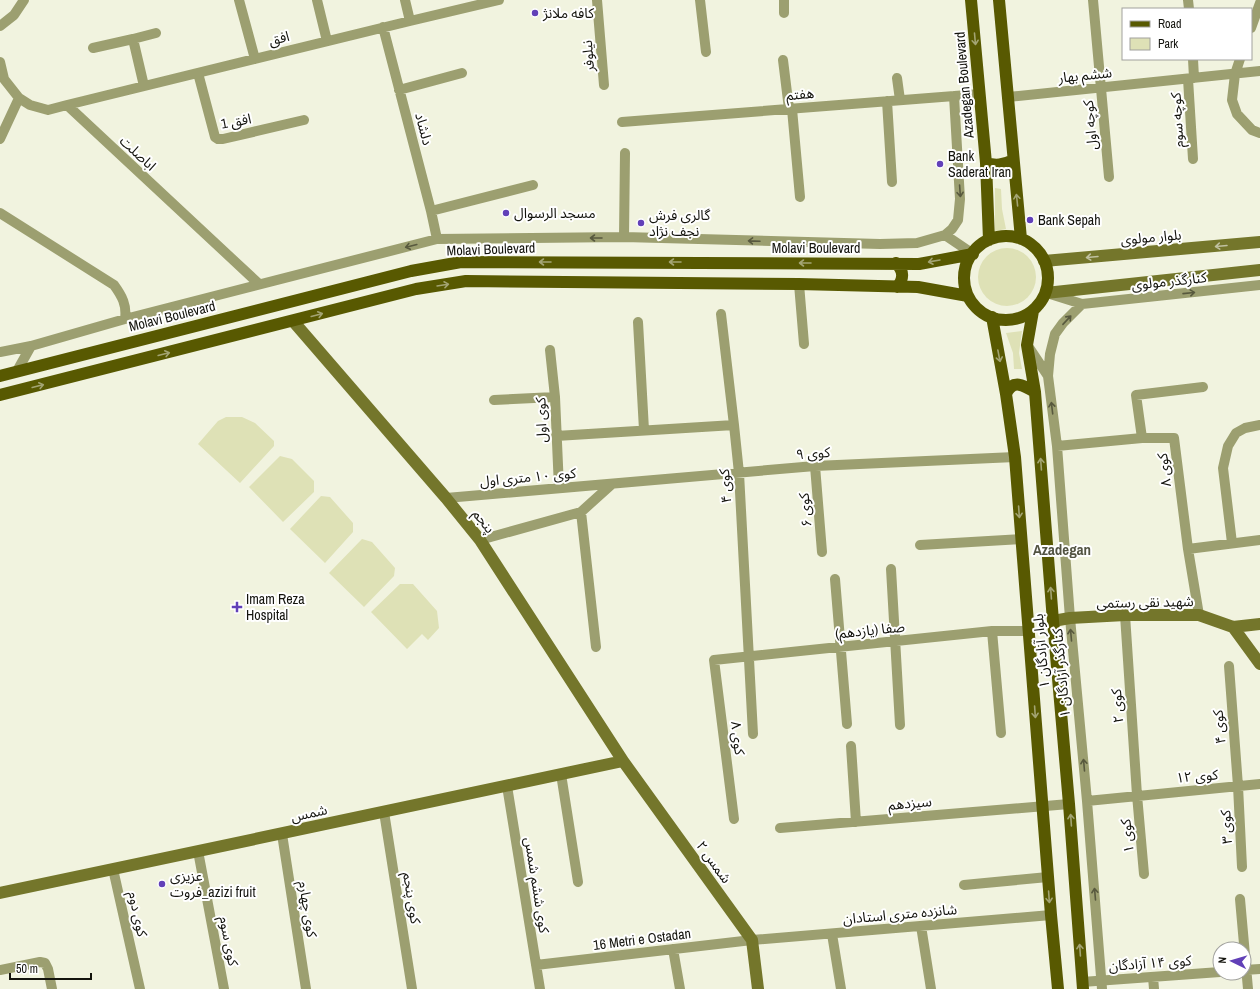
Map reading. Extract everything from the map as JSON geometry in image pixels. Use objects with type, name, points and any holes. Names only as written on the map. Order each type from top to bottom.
[{"type":"main road","name":"Azadegan Boulevard","points":[[971,0],[986,163],[989,240]]},
{"type":"main road","points":[[999,0],[1021,239]]},
{"type":"main road","points":[[986,163],[993,165],[1004,165],[1013,160]]},
{"type":"main road","points":[[1010,236],[1021,239],[1031,244],[1044,261],[1048,271],[1046,293],[1033,311],[1024,316],[1013,320],[992,318],[974,305],[968,296],[965,274],[968,261],[980,246],[989,240],[1010,236]]},
{"type":"main road","name":"Molavi Boulevard","points":[[0,376],[411,271],[461,262],[919,264],[973,254]]},
{"type":"main road","points":[[896,263],[902,270],[901,282],[897,287]]},
{"type":"main road","points":[[411,271],[416,289]]},
{"type":"main road","points":[[0,395],[416,289],[466,281],[799,284],[918,287],[968,296]]},
{"type":"main road","name":"بلوار آزادگان ۱","points":[[1033,311],[1027,345],[1035,392],[1083,986]]},
{"type":"main road","name":"بلوار آزادگان ۱","points":[[992,318],[1006,394],[1015,457],[1042,807],[1058,989]]},
{"type":"main road","points":[[1006,394],[1012,387],[1017,385],[1022,385],[1035,392]]},
{"type":"street","points":[[0,26],[14,15],[24,0]]},
{"type":"street","points":[[239,0],[255,59]]},
{"type":"street","points":[[317,0],[327,41]]},
{"type":"street","points":[[405,0],[410,21]]},
{"type":"street","name":"افق","points":[[67,105],[499,0]]},
{"type":"street","name":"نیلوفر","points":[[597,0],[604,85]]},
{"type":"street","points":[[700,0],[706,52]]},
{"type":"street","points":[[784,0],[784,13]]},
{"type":"street","name":"کوچه اول","points":[[1093,0],[1109,177]]},
{"type":"street","points":[[1252,25],[1260,3]]},
{"type":"street","name":"دلشاد","points":[[383,27],[437,239]]},
{"type":"street","points":[[93,48],[156,33]]},
{"type":"street","points":[[133,39],[144,86]]},
{"type":"street","points":[[783,60],[791,109],[800,197]]},
{"type":"street","name":"کوچه سوم","points":[[1193,60],[1191,78],[1193,159]]},
{"type":"street","points":[[1240,60],[1235,74],[1232,100],[1237,114],[1252,130],[1260,133]]},
{"type":"street","points":[[0,62],[4,79],[19,98],[30,105],[48,110],[67,105]]},
{"type":"street","name":"ششم بهار","points":[[1008,97],[1260,71]]},
{"type":"street","name":"افق 1","points":[[198,73],[215,137],[218,139],[222,140],[304,120]]},
{"type":"street","points":[[399,90],[462,73]]},
{"type":"street","points":[[897,78],[900,100]]},
{"type":"street","name":"هفتم","points":[[622,122],[980,94]]},
{"type":"street","points":[[0,352],[31,346],[125,319],[437,239],[624,237],[880,244],[917,243],[945,235],[952,229],[958,220],[960,199],[954,96]]},
{"type":"street","points":[[0,140],[19,98]]},
{"type":"street","points":[[887,101],[892,182]]},
{"type":"street","name":"اباصلت","points":[[67,105],[259,284]]},
{"type":"street","points":[[624,237],[625,153]]},
{"type":"street","points":[[431,211],[533,184]]},
{"type":"street","points":[[0,213],[114,285],[121,294],[125,303],[125,319]]},
{"type":"street","points":[[945,235],[973,254]]},
{"type":"street","name":"بلوار مولوی","points":[[1044,261],[1260,242]]},
{"type":"street","points":[[1046,293],[1260,270]]},
{"type":"street","points":[[799,284],[804,344]]},
{"type":"street","name":"کنارگذر مولوی","points":[[1046,293],[1082,304],[1260,285]]},
{"type":"street","name":"کنارگذر آزادگان ۱","points":[[1082,304],[1063,323],[1055,334],[1050,354],[1048,376],[1057,446],[1070,618],[1102,985]]},
{"type":"street","name":"کوی ۴","points":[[721,314],[739,473],[750,656]]},
{"type":"street","name":"پنجم","points":[[293,321],[446,498],[480,540],[623,761]]},
{"type":"street","points":[[638,322],[644,430]]},
{"type":"street","points":[[1027,345],[1048,376]]},
{"type":"street","points":[[17,371],[31,346]]},
{"type":"street","name":"کوی اول","points":[[550,350],[555,397],[559,488]]},
{"type":"street","points":[[1142,438],[1136,395],[1203,387]]},
{"type":"street","points":[[494,400],[555,397]]},
{"type":"street","points":[[556,436],[734,425]]},
{"type":"street","points":[[1232,543],[1223,468],[1228,446],[1236,433],[1245,428],[1260,425]]},
{"type":"street","name":"کوی ۸","points":[[1057,446],[1142,438],[1174,438],[1188,549],[1199,615]]},
{"type":"street","name":"کوی ۹","points":[[612,484],[815,466],[1015,457]]},
{"type":"street","name":"کوی ۶","points":[[815,466],[822,552]]},
{"type":"street","points":[[480,540],[581,512],[612,484]]},
{"type":"street","name":"کوی ۱۰ متری اول","points":[[446,498],[612,484]]},
{"type":"street","points":[[581,512],[596,648]]},
{"type":"street","points":[[920,545],[1021,539]]},
{"type":"street","points":[[1188,549],[1260,540]]},
{"type":"street","points":[[890,569],[900,725]]},
{"type":"street","points":[[835,579],[847,724]]},
{"type":"street","name":"شهید نقی رستمی","points":[[1053,621],[1070,618],[1125,615],[1199,615],[1233,627],[1260,624]]},
{"type":"street","name":"کوی ۲","points":[[1125,615],[1137,795]]},
{"type":"street","points":[[1233,627],[1260,664]]},
{"type":"street","points":[[992,631],[1001,733]]},
{"type":"street","name":"صفا (یازدهم)","points":[[714,660],[992,631],[1029,631]]},
{"type":"street","points":[[750,656],[753,734]]},
{"type":"street","name":"کوی ۸","points":[[714,660],[734,819]]},
{"type":"street","name":"کوی ۴","points":[[1228,666],[1238,786]]},
{"type":"street","points":[[851,746],[856,822]]},
{"type":"street","name":"شمس","points":[[0,893],[623,761]]},
{"type":"street","name":"شمس ۲","points":[[623,761],[752,940],[758,989]]},
{"type":"street","points":[[561,774],[578,882]]},
{"type":"street","name":"کوی ۱۲","points":[[1087,801],[1260,784]]},
{"type":"street","name":"کوی ششم شمس","points":[[507,786],[540,989]]},
{"type":"street","name":"کوی ۳","points":[[1238,786],[1242,867]]},
{"type":"street","name":"کوی ۱","points":[[1137,795],[1144,874]]},
{"type":"street","name":"سیزدهم","points":[[780,828],[1069,804]]},
{"type":"street","name":"کوی پنجم","points":[[384,812],[412,989]]},
{"type":"street","name":"کوی چهارم","points":[[282,834],[306,989]]},
{"type":"street","name":"کوی سوم","points":[[198,851],[224,989]]},
{"type":"street","name":"کوی دوم","points":[[113,869],[140,989]]},
{"type":"street","points":[[964,884],[1048,877]]},
{"type":"street","points":[[1240,899],[1243,941]]},
{"type":"street","name":"شانزده متری استادان","points":[[752,940],[1051,915]]},
{"type":"street","points":[[921,926],[931,989]]},
{"type":"street","points":[[832,934],[841,989]]},
{"type":"street","name":"16 Metri e Ostadan","points":[[536,965],[752,940]]},
{"type":"street","points":[[673,949],[680,989]]},
{"type":"street","points":[[0,970],[40,962],[44,963],[48,969],[52,989]]},
{"type":"street","name":"کوی ۱۴ آزادگان","points":[[1083,986],[1102,985],[1153,977],[1212,973]]},
{"type":"street","points":[[1153,977],[1154,989]]},
{"type":"green space","points":[[995,188],[1001,189],[1002,209],[1006,229],[995,231]]},
{"type":"green space","points":[[1007,248],[1018,250],[1028,256],[1034,266],[1036,277],[1034,288],[1028,298],[1018,304],[1007,306],[996,304],[986,298],[980,288],[978,277],[980,266],[986,256],[996,250]]},
{"type":"green space","points":[[1022,331],[1019,353],[1022,369],[1014,369],[1013,353],[1006,333]]},
{"type":"green space","points":[[226,417],[242,417],[255,423],[274,441],[274,446],[240,483],[198,444],[218,421]]},
{"type":"green space","points":[[280,456],[292,459],[314,481],[314,492],[283,522],[249,487]]},
{"type":"green space","points":[[321,496],[330,497],[353,523],[353,532],[325,563],[290,529]]},
{"type":"green space","points":[[362,539],[372,542],[395,568],[394,576],[364,607],[329,573]]},
{"type":"green space","points":[[400,584],[413,584],[437,611],[439,628],[428,640],[422,634],[407,649],[371,612]]},
{"type":"place","name":"کافه ملانژ","points":[[535,13]]},
{"type":"place","name":"Bank Saderat Iran","points":[[940,164]]},
{"type":"place","name":"مسجد الرسوال","points":[[506,213]]},
{"type":"place","name":"Bank Sepah","points":[[1030,220]]},
{"type":"place","name":"گالری فرش نجف نژاد","points":[[641,223]]},
{"type":"place","name":"Imam Reza Hospital","points":[[237,607]]},
{"type":"place","name":"عزیزی فروت_azizi fruit","points":[[162,884]]},
{"type":"district","name":"Azadegan","points":[[1062,550]]}]
